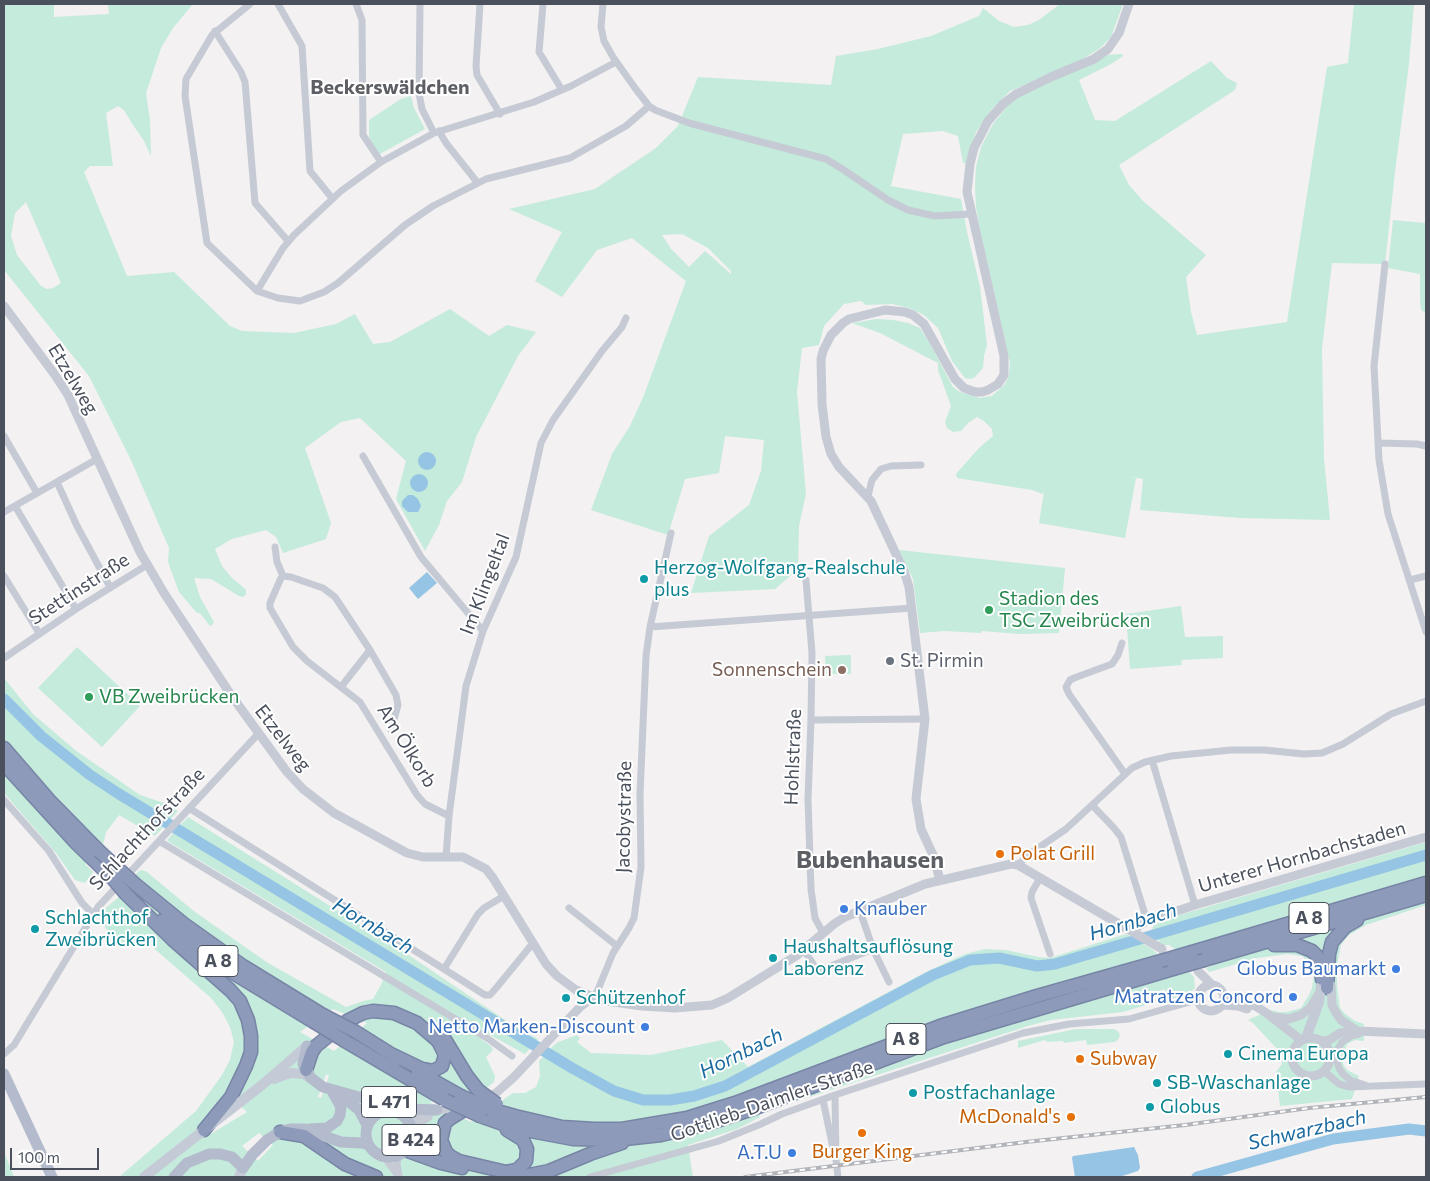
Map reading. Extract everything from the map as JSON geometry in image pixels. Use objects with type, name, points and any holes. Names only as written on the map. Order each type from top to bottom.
[{"type":"highway","name":"A 8","points":[[4,748],[114,880],[130,890]]},
{"type":"highway","name":"A 8","points":[[4,764],[41,807],[95,855],[130,890],[179,933],[235,974],[319,1018],[356,1032],[428,1078],[489,1110],[497,1123],[540,1134],[573,1139],[637,1138],[661,1135],[711,1123],[944,1037],[1173,969],[1201,965],[1262,943],[1426,895]]},
{"type":"highway","name":"A 8","points":[[319,1018],[345,1041],[445,1106],[489,1110],[562,1127],[610,1129],[653,1125],[687,1118],[734,1103],[940,1026],[1037,996],[1160,952],[1192,952],[1426,883]]},
{"type":"highway","points":[[130,890],[172,939],[230,990],[245,1011],[251,1036],[250,1052],[246,1066],[234,1100],[204,1130]]},
{"type":"highway","points":[[1326,986],[1329,954],[1336,935],[1345,927],[1372,911]]},
{"type":"highway","points":[[1262,943],[1297,944],[1312,951],[1321,965],[1326,986]]},
{"type":"highway","points":[[307,1046],[342,1015],[357,1008],[375,1003],[410,1010],[422,1016],[439,1031],[489,1110]]},
{"type":"highway","points":[[307,1074],[312,1052],[316,1046],[347,1022],[363,1013],[373,1011],[394,1013],[417,1023],[438,1041],[445,1055],[442,1066],[433,1071],[393,1055]]},
{"type":"highway","points":[[472,1105],[445,1123],[441,1140],[446,1152],[450,1156],[460,1161],[506,1172],[514,1171],[523,1166],[527,1158],[527,1149],[523,1140],[497,1123]]},
{"type":"highway","points":[[280,1132],[298,1134],[345,1164],[375,1177]]},
{"type":"highway","points":[[412,1134],[418,1146],[436,1158],[483,1167]]},
{"type":"highway","points":[[519,1177],[549,1171],[590,1154],[637,1138]]},
{"type":"highway","points":[[402,1153],[503,1177]]},
{"type":"main road","points":[[1311,1039],[1324,1003],[1326,986]]},
{"type":"main road","points":[[262,1085],[307,1046]]},
{"type":"main road","points":[[307,1046],[303,1061],[307,1074]]},
{"type":"main road","points":[[280,1070],[296,1066],[302,1067],[307,1074]]},
{"type":"main road","points":[[4,1074],[52,1177]]},
{"type":"main road","points":[[234,1100],[284,1075],[307,1074]]},
{"type":"main road","name":"B 424","points":[[307,1074],[353,1105],[363,1116],[367,1128],[369,1146]]},
{"type":"main road","points":[[174,1177],[187,1163],[195,1158],[209,1154],[232,1157],[241,1172],[252,1155],[267,1140],[280,1132],[290,1129],[327,1128],[337,1121],[340,1115],[341,1107],[334,1092]]},
{"type":"main road","name":"L 471","points":[[334,1092],[393,1103],[408,1109],[445,1106]]},
{"type":"main road","name":"B 424","points":[[304,1128],[341,1142],[362,1143],[384,1156],[402,1153],[412,1134],[405,1117],[392,1111],[379,1113],[365,1109],[334,1092]]},
{"type":"main road","name":"B 424","points":[[335,1140],[355,1137],[367,1128],[372,1118],[379,1113]]},
{"type":"main road","points":[[144,1177],[204,1130]]},
{"type":"street","points":[[250,4],[214,32],[186,79],[185,88],[205,234],[211,249],[257,291],[295,301],[304,300],[324,292],[338,283],[394,233],[414,218],[477,182],[570,158],[626,126],[649,106]]},
{"type":"street","points":[[278,4],[302,46],[310,171],[332,198]]},
{"type":"street","points":[[356,4],[362,20],[363,135],[381,162]]},
{"type":"street","points":[[420,4],[419,93],[422,109],[436,132],[477,182]]},
{"type":"street","points":[[480,4],[477,75],[500,114]]},
{"type":"street","points":[[544,4],[539,52],[562,90]]},
{"type":"street","points":[[603,4],[601,21],[604,41],[616,62],[649,106],[655,110],[689,123],[826,159],[888,200],[908,210],[935,216],[971,214]]},
{"type":"street","points":[[940,880],[921,829],[916,799],[925,719],[911,595],[904,571],[868,496],[836,463],[828,446],[823,421],[822,359],[828,340],[843,322],[857,316],[893,310],[913,315],[920,319],[929,331],[959,384],[969,391],[975,392],[994,387],[1004,375],[1004,356],[967,192],[970,164],[978,138],[988,121],[1003,104],[1016,94],[1051,76],[1084,64],[1111,46],[1119,33],[1129,4]]},
{"type":"street","points":[[214,32],[241,72],[245,82],[256,203],[288,241]]},
{"type":"street","points":[[257,291],[288,241],[332,198],[381,162],[436,132],[500,114],[562,90],[616,62]]},
{"type":"street","points":[[1386,264],[1374,366],[1379,460],[1388,514],[1426,632]]},
{"type":"street","name":"Etzelweg","points":[[4,306],[55,375],[68,396],[147,565],[189,634],[277,759],[303,789],[334,814],[413,855],[423,857],[463,857],[481,866],[493,878],[546,964],[557,976],[576,990],[592,998]]},
{"type":"street","name":"Im Klingeltal","points":[[446,857],[449,816],[466,686],[483,632],[516,557],[529,491],[543,438],[592,364],[622,327],[626,318]]},
{"type":"street","points":[[4,436],[37,493]]},
{"type":"street","points":[[1378,443],[1426,446]]},
{"type":"street","points":[[362,456],[421,557],[483,632]]},
{"type":"street","points":[[4,512],[97,459]]},
{"type":"street","points":[[868,496],[872,480],[881,469],[892,466],[921,466]]},
{"type":"street","points":[[57,482],[77,526],[110,587]]},
{"type":"street","points":[[16,506],[76,609]]},
{"type":"street","name":"Jacobystraße","points":[[592,998],[597,992],[617,946],[632,923],[640,878],[640,794],[646,656],[650,627],[671,533]]},
{"type":"street","points":[[275,547],[277,562],[283,576]]},
{"type":"street","name":"Stettinstraße","points":[[4,658],[39,633],[147,565]]},
{"type":"street","points":[[4,576],[39,633]]},
{"type":"street","name":"Am Ölkorb","points":[[391,730],[398,700],[370,650],[332,593],[323,588],[283,576],[278,582],[270,603],[272,612],[288,640],[298,654],[364,707],[417,795],[425,804],[449,816]]},
{"type":"street","points":[[1410,580],[1426,576]]},
{"type":"street","name":"Hohlstraße","points":[[806,580],[810,616],[811,720],[808,799],[811,889],[816,918],[823,933]]},
{"type":"street","points":[[650,627],[912,608]]},
{"type":"street","points":[[1122,643],[1118,655],[1112,664],[1070,680],[1066,687],[1125,774]]},
{"type":"street","points":[[341,687],[370,650]]},
{"type":"street","points":[[1018,865],[1028,855],[1056,836],[1125,774],[1138,765],[1152,760],[1201,752],[1231,750],[1264,750],[1304,754],[1322,753],[1343,744],[1391,714],[1426,701]]},
{"type":"street","points":[[811,720],[925,719]]},
{"type":"street","name":"Schlachthofstraße","points":[[4,1054],[18,1037],[92,914],[258,734]]},
{"type":"street","points":[[1152,760],[1195,905]]},
{"type":"street","points":[[4,800],[49,851],[86,908],[92,914]]},
{"type":"street","points":[[1092,805],[1120,837],[1147,921]]},
{"type":"street","points":[[189,808],[487,996],[497,987],[533,943]]},
{"type":"street","name":"Unterer Hornbachstaden","points":[[1132,931],[1147,921],[1195,905],[1426,837]]},
{"type":"street","points":[[161,839],[487,1038],[512,1056]]},
{"type":"street","points":[[405,1117],[416,1117],[445,1106],[472,1105],[487,1099],[496,1093],[533,1058],[580,1007],[592,998],[642,1006],[681,1008],[712,1005],[806,954],[823,933],[839,920],[918,886],[1011,864],[1018,865],[1132,931],[1160,952]]},
{"type":"street","points":[[1040,878],[1032,892],[1031,898],[1050,954]]},
{"type":"street","points":[[444,969],[478,914],[484,908],[504,896]]},
{"type":"street","points":[[569,908],[617,946]]},
{"type":"street","points":[[860,911],[873,949],[889,982]]},
{"type":"street","points":[[806,954],[816,968],[820,970],[873,949]]},
{"type":"street","points":[[1201,965],[1212,985]]},
{"type":"street","points":[[1200,991],[1205,986],[1212,985],[1220,988],[1223,1000],[1216,1011],[1209,1012],[1202,1008],[1197,1000],[1200,991],[1201,965]]},
{"type":"street","points":[[1273,1017],[1289,1019],[1301,1015],[1310,1008],[1326,986]]},
{"type":"street","points":[[1326,986],[1335,1012],[1341,1020],[1364,1032]]},
{"type":"street","name":"Gottlieb-Daimler-Straße","points":[[590,1177],[719,1141],[782,1114],[835,1095],[1024,1033],[1069,1024],[1120,1021],[1197,1000]]},
{"type":"street","points":[[1223,1000],[1262,1016],[1283,1033],[1291,1043],[1293,1049],[1292,1059],[1296,1069],[1304,1075],[1315,1075],[1324,1071],[1329,1062],[1329,1051],[1342,1036],[1348,1033],[1364,1032]]},
{"type":"street","points":[[1223,1000],[1255,1006],[1329,1051]]},
{"type":"street","points":[[1364,1032],[1346,1039],[1337,1050],[1336,1059],[1339,1068],[1350,1080],[1360,1084],[1375,1086]]},
{"type":"street","points":[[1293,1049],[1311,1039],[1329,1040],[1340,1033],[1426,1034]]},
{"type":"street","points":[[1324,1071],[1333,1080],[1344,1086],[1360,1088],[1426,1084]]},
{"type":"street","points":[[835,1095],[836,1160]]},
{"type":"street","points":[[823,1100],[838,1177]]},
{"type":"street","points":[[412,1134],[418,1123],[445,1106]]},
{"type":"street","points":[[400,1177],[398,1169],[402,1153]]},
{"type":"street","points":[[384,1156],[400,1177]]},
{"type":"green space","points":[[4,4],[54,4],[54,17],[109,14],[108,4],[193,4],[173,28],[161,48],[146,93],[150,120],[151,156],[144,141],[124,110],[118,106],[106,113],[113,166],[90,166],[84,172],[127,276],[174,272],[230,326],[242,331],[294,333],[336,324],[355,314],[373,344],[390,342],[450,309],[489,336],[507,325],[536,332],[518,356],[476,437],[462,482],[447,501],[439,525],[425,551],[396,499],[406,461],[360,418],[341,422],[305,448],[331,523],[326,539],[283,553],[276,537],[266,530],[232,539],[215,549],[222,566],[246,590],[246,595],[239,596],[211,579],[194,578],[200,597],[214,622],[211,626],[179,592],[168,562],[169,548],[131,460],[89,376],[4,270]],"holes":[[[26,202],[61,283],[47,289],[41,286],[17,255],[11,236],[15,213]]]},
{"type":"green space","points":[[1060,4],[1123,4],[1111,37],[1099,49],[1076,63],[1010,91],[991,110],[976,132],[966,163],[963,163],[958,136],[943,131],[903,134],[891,186],[961,199],[980,287],[987,345],[983,368],[975,377],[971,379],[965,378],[952,361],[938,328],[924,315],[909,308],[892,304],[866,305],[861,301],[844,304],[824,326],[819,345],[802,348],[797,392],[806,494],[799,526],[798,569],[775,589],[691,593],[709,536],[749,505],[761,471],[764,440],[725,436],[719,473],[685,479],[668,535],[591,510],[612,454],[630,426],[644,395],[686,281],[632,238],[597,250],[562,297],[535,281],[562,232],[509,209],[595,189],[656,148],[678,126],[698,77],[831,85],[836,56],[878,49],[931,36],[979,16],[983,8],[999,21],[1014,27],[1028,25],[1039,20]],"holes":[[[682,234],[708,248],[731,271],[731,274],[705,251],[689,267],[671,249],[662,235]]]},
{"type":"green space","points":[[1354,4],[1414,4],[1409,64],[1385,264],[1332,263],[1322,349],[1324,459],[1330,520],[1240,518],[1140,510],[1143,479],[1128,476],[1136,478],[1125,538],[1039,523],[1045,485],[1043,494],[1032,490],[957,478],[956,474],[979,448],[993,436],[992,429],[977,417],[961,431],[953,432],[947,428],[945,422],[951,406],[938,370],[938,363],[880,333],[852,323],[877,319],[893,320],[920,328],[953,387],[960,392],[980,398],[992,396],[1005,384],[1009,375],[1010,363],[979,225],[975,187],[976,167],[981,147],[993,124],[1005,109],[1004,107],[1018,97],[1108,55],[1122,54],[1123,56],[1113,63],[1079,80],[1095,120],[1115,121],[1211,61],[1227,78],[1237,83],[1235,90],[1119,165],[1129,185],[1143,201],[1206,255],[1186,277],[1191,312],[1197,335],[1287,322],[1327,67],[1348,63]]},
{"type":"green space","points":[[411,96],[414,108],[425,129],[380,154],[369,136],[369,120],[401,99]]},
{"type":"green space","points":[[1426,217],[1426,314],[1421,309],[1420,274],[1388,268],[1393,220],[1425,223]]},
{"type":"green space","name":"Stadion des TSC Zweibrücken","points":[[899,550],[1065,568],[1059,633],[1020,634],[944,631],[920,633],[913,579]]},
{"type":"green space","points":[[1181,606],[1185,637],[1223,636],[1223,658],[1181,660],[1182,665],[1130,669],[1126,614]]},
{"type":"green space","name":"VB Zweibrücken","points":[[77,647],[140,706],[102,747],[38,688]]},
{"type":"green space","points":[[851,655],[851,674],[826,674],[825,656]]},
{"type":"green space","points":[[4,678],[33,714],[75,750],[140,795],[167,804],[178,811],[155,836],[119,815],[106,832],[104,846],[85,864],[93,872],[85,883],[75,880],[56,853],[4,793]]},
{"type":"green space","points":[[188,817],[410,956],[514,1026],[538,1039],[525,1054],[481,1030],[481,1039],[491,1046],[493,1050],[486,1057],[495,1076],[494,1082],[484,1090],[429,1102],[471,1122],[513,1093],[525,1093],[536,1087],[540,1076],[539,1061],[556,1043],[577,1035],[580,1038],[577,1042],[591,1053],[651,1055],[722,1040],[748,1067],[924,973],[965,954],[985,949],[1006,950],[1050,958],[1126,934],[1152,949],[1173,969],[1183,974],[1189,972],[1194,977],[1195,988],[1189,994],[1167,1000],[1165,989],[1143,996],[1146,1005],[1123,1012],[1051,1020],[1028,1026],[772,1109],[759,1114],[760,1117],[737,1129],[688,1145],[693,1177],[119,1177],[196,1111],[222,1075],[230,1060],[234,1042],[230,1027],[222,1012],[211,998],[141,937],[119,948],[97,915],[119,897],[121,899],[126,894],[140,879],[135,875],[139,871],[147,872],[195,912],[268,963],[346,1007],[373,999],[386,972],[167,840]],"holes":[[[333,1009],[367,1023],[334,1051],[300,1032]],[[326,1074],[329,1076],[321,1098],[318,1097]],[[227,1094],[247,1112],[209,1135],[199,1125]],[[259,1133],[273,1145],[258,1161],[242,1146]]]},
{"type":"green space","points":[[1426,842],[1426,905],[1366,925],[1349,935],[1341,945],[1337,965],[1340,1008],[1355,1021],[1364,1024],[1364,1041],[1355,1040],[1347,1044],[1343,1056],[1343,1064],[1347,1070],[1359,1076],[1352,1099],[1280,1106],[1276,1072],[1282,1064],[1280,1052],[1248,1020],[1270,1010],[1287,1012],[1301,1008],[1312,988],[1314,975],[1311,964],[1302,956],[1287,954],[1257,958],[1209,972],[1206,968],[1214,965],[1183,948],[1176,950],[1169,945],[1163,945],[1152,934],[1153,926],[1163,920]]},
{"type":"green space","points":[[1076,1029],[1114,1029],[1120,1035],[1118,1040],[1114,1042],[1087,1045],[1086,1040],[1064,1043],[1063,1041],[1047,1042],[1045,1040],[1018,1048],[1018,1041]]},
{"type":"green space","points":[[4,1152],[14,1177],[4,1177]]},
{"type":"water","points":[[427,452],[433,455],[436,461],[433,467],[427,470],[421,467],[418,461],[421,455]]},
{"type":"water","points":[[419,474],[425,477],[428,483],[425,489],[419,492],[413,489],[410,483],[413,477]]},
{"type":"water","points":[[408,495],[413,495],[418,499],[421,506],[418,512],[408,512],[402,506],[402,501]]},
{"type":"water","points":[[427,572],[437,583],[418,599],[409,588]]},
{"type":"water","points":[[1134,1147],[1138,1155],[1140,1168],[1138,1171],[1119,1177],[1075,1177],[1073,1156]]},
{"type":"waterway","name":"Hornbach","points":[[4,699],[41,736],[90,775],[119,794],[572,1068],[614,1091],[643,1100],[670,1100],[694,1096],[725,1086],[933,975],[970,960],[999,958],[1037,966],[1055,964],[1426,855]]},
{"type":"waterway","name":"Schwarzbach","points":[[1197,1177],[1333,1139],[1409,1129],[1426,1131]]},
{"type":"railway","points":[[745,1177],[1026,1142],[1185,1125],[1309,1108],[1426,1097]]},
{"type":"place","name":"Herzog-Wolfgang-Realschule plus","points":[[644,579]]},
{"type":"place","name":"Stadion des TSC Zweibrücken","points":[[989,610]]},
{"type":"place","name":"St. Pirmin","points":[[890,661]]},
{"type":"place","name":"Sonnenschein","points":[[842,670]]},
{"type":"place","name":"VB Zweibrücken","points":[[89,697]]},
{"type":"place","name":"Polat Grill","points":[[1000,854]]},
{"type":"place","name":"Knauber","points":[[844,909]]},
{"type":"place","name":"Schlachthof Zweibrücken","points":[[35,929]]},
{"type":"place","name":"Haushaltsauflösung Laborenz","points":[[773,958]]},
{"type":"place","name":"Globus Baumarkt","points":[[1396,969]]},
{"type":"place","name":"Matratzen Concord","points":[[1293,997]]},
{"type":"place","name":"Schützenhof","points":[[566,998]]},
{"type":"place","name":"Netto Marken-Discount","points":[[645,1027]]},
{"type":"place","name":"Cinema Europa","points":[[1228,1054]]},
{"type":"place","name":"Subway","points":[[1080,1059]]},
{"type":"place","name":"SB-Waschanlage","points":[[1157,1083]]},
{"type":"place","name":"Postfachanlage","points":[[913,1093]]},
{"type":"place","name":"Globus","points":[[1150,1107]]},
{"type":"place","name":"McDonald's","points":[[1071,1117]]},
{"type":"place","name":"Burger King","points":[[862,1133]]},
{"type":"place","name":"A.T.U","points":[[792,1153]]},
{"type":"district","name":"Beckerswäldchen","points":[[390,87]]},
{"type":"district","name":"Bubenhausen","points":[[870,860]]}]
